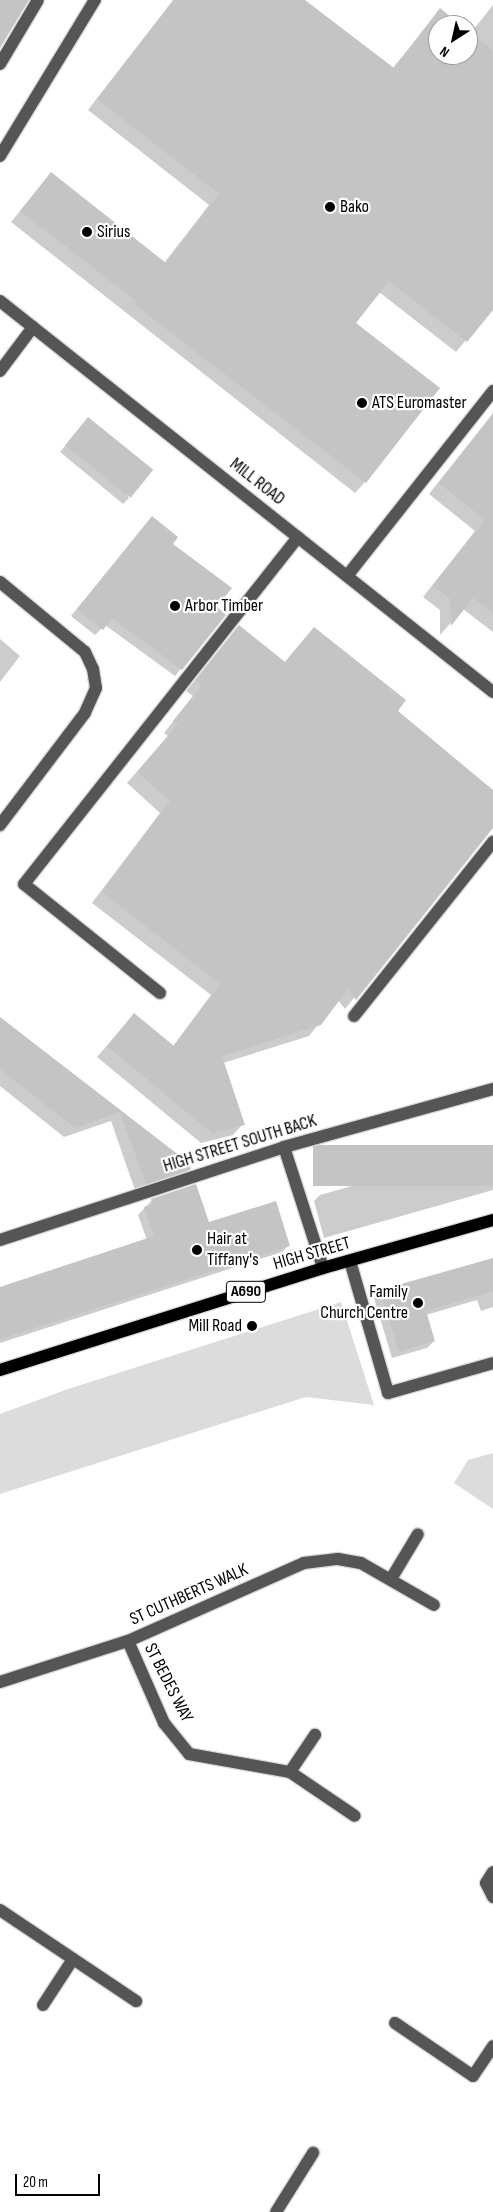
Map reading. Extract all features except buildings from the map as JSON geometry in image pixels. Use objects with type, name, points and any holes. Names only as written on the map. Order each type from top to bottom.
[{"type":"main road","name":"HIGH STREET","points":[[0,1370],[323,1268],[493,1220]]},
{"type":"street","points":[[0,64],[38,0]]},
{"type":"street","points":[[0,156],[94,0]]},
{"type":"street","name":"MILL ROAD","points":[[0,300],[493,692]]},
{"type":"street","points":[[0,370],[33,327]]},
{"type":"street","points":[[347,576],[493,391]]},
{"type":"street","points":[[160,993],[24,884],[298,537]]},
{"type":"street","points":[[0,582],[85,652],[93,669],[96,688],[85,714],[0,825]]},
{"type":"street","points":[[354,1016],[493,842]]},
{"type":"street","name":"HIGH STREET SOUTH BACK","points":[[0,1240],[284,1147],[493,1089]]},
{"type":"street","points":[[284,1147],[323,1268]]},
{"type":"street","points":[[350,1261],[388,1394],[493,1363]]},
{"type":"street","points":[[391,1579],[418,1534]]},
{"type":"street","name":"ST CUTHBERTS WALK","points":[[0,1682],[128,1642],[304,1563],[338,1559],[361,1563],[434,1605]]},
{"type":"street","name":"ST BEDES WAY","points":[[128,1642],[164,1723],[190,1754],[290,1772],[355,1816]]},
{"type":"street","points":[[290,1772],[315,1735]]},
{"type":"street","points":[[493,1872],[486,1882],[493,1897]]},
{"type":"street","points":[[0,1910],[136,2001]]},
{"type":"street","points":[[42,2005],[73,1959]]},
{"type":"street","points":[[395,2022],[473,2076],[493,2046]]},
{"type":"street","points":[[276,2212],[312,2153]]},
{"type":"shaded area","points":[[341,1302],[374,1405],[306,1397],[0,1494],[0,1414],[68,1389]]},
{"type":"shaded area","points":[[493,1453],[493,1509],[454,1483],[468,1460]]},
{"type":"place","name":"Bako","points":[[330,207]]},
{"type":"place","name":"Sirius","points":[[87,232]]},
{"type":"place","name":"ATS Euromaster","points":[[362,403]]},
{"type":"place","name":"Arbor Timber","points":[[175,606]]},
{"type":"place","name":"Hair at Tiffany's","points":[[197,1250]]},
{"type":"place","name":"Family Church Centre","points":[[418,1303]]},
{"type":"place","name":"Mill Road","points":[[252,1326]]}]
